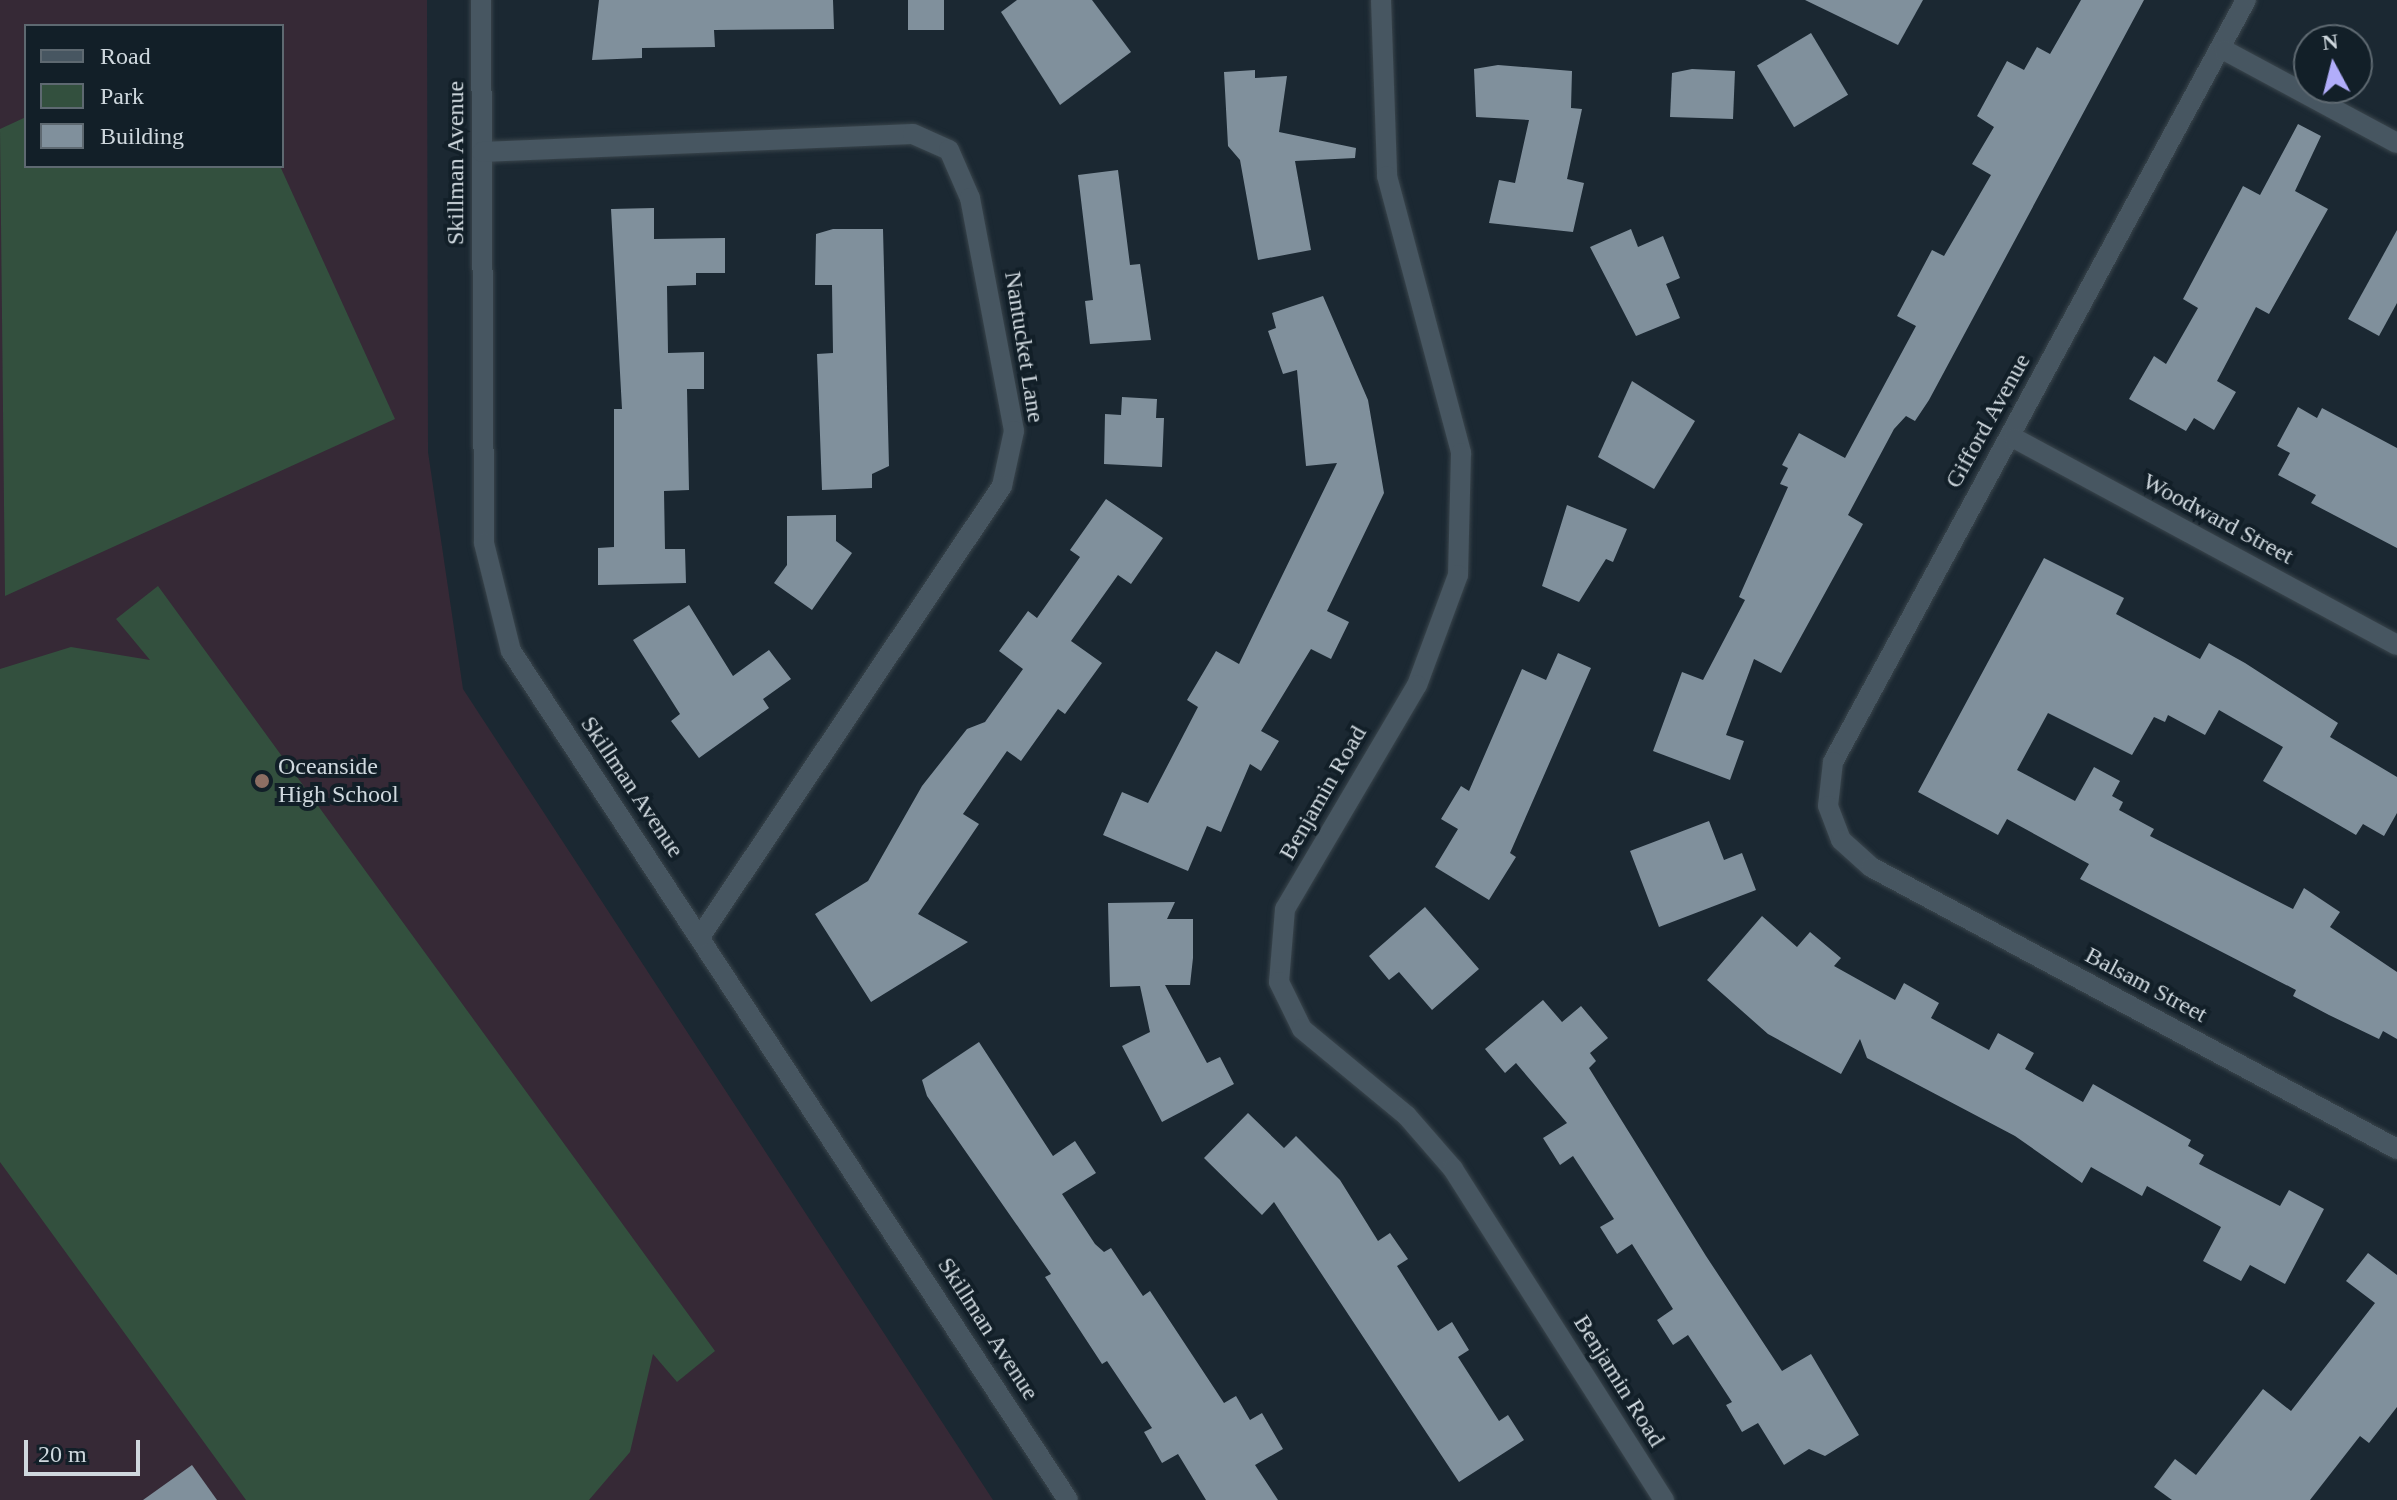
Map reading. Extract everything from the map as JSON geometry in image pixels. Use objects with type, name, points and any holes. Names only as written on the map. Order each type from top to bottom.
[{"type":"street","name":"Skillman Avenue","points":[[481,0],[489,586],[511,651],[1068,1500]]},
{"type":"street","name":"Benjamin Road","points":[[1381,0],[1387,176],[1461,453],[1458,575],[1417,685],[1285,909],[1279,982],[1302,1029],[1407,1116],[1453,1169],[1664,1500]]},
{"type":"street","name":"Gifford Avenue","points":[[1871,867],[1841,840],[1828,806],[1833,762],[2014,438],[2224,50],[2246,0]]},
{"type":"street","points":[[2224,50],[2397,143]]},
{"type":"street","name":"Nantucket Lane","points":[[482,152],[913,134],[949,150],[970,198],[1014,431],[1002,486],[700,937]]},
{"type":"street","name":"Woodward Street","points":[[2014,438],[2397,645]]},
{"type":"street","name":"Balsam Street","points":[[1871,867],[2397,1149]]},
{"type":"shaded area","name":"Oceanside High School","points":[[0,0],[427,0],[428,452],[463,689],[993,1500],[0,1500]]},
{"type":"green space","points":[[24,118],[24,168],[281,168],[395,419],[5,596],[0,129]]},
{"type":"green space","points":[[158,586],[715,1351],[677,1382],[653,1354],[630,1452],[589,1500],[246,1500],[0,1162],[0,669],[71,647],[150,660],[116,619]]},
{"type":"building","points":[[599,0],[833,0],[834,29],[714,30],[715,47],[642,48],[642,58],[592,60]]},
{"type":"building","points":[[908,0],[944,0],[944,30],[908,30]]},
{"type":"building","points":[[1017,0],[1092,0],[1131,52],[1060,105],[1001,12]]},
{"type":"building","points":[[1805,0],[1923,0],[1898,45]]},
{"type":"building","points":[[2081,0],[2144,0],[1929,400],[1915,421],[1906,416],[1894,429],[1848,515],[1863,524],[1781,673],[1754,659],[1726,735],[1744,741],[1730,780],[1653,751],[1682,672],[1703,680],[1745,600],[1739,597],[1788,487],[1780,484],[1788,468],[1782,465],[1799,433],[1845,458],[1916,326],[1897,316],[1932,250],[1944,256],[1991,175],[1972,164],[1994,127],[1977,116],[2007,61],[2024,70],[2037,47],[2050,54]]},
{"type":"building","points":[[1811,33],[1848,95],[1794,127],[1757,65]]},
{"type":"building","points":[[1498,65],[1572,71],[1571,108],[1582,109],[1567,179],[1584,183],[1573,232],[1489,223],[1499,180],[1515,183],[1529,120],[1476,117],[1474,69]]},
{"type":"building","points":[[1692,69],[1735,71],[1733,119],[1670,117],[1672,73]]},
{"type":"building","points":[[1255,70],[1255,78],[1287,76],[1279,132],[1356,148],[1355,158],[1295,161],[1311,250],[1258,260],[1240,160],[1228,146],[1224,72]]},
{"type":"building","points":[[2298,124],[2321,136],[2295,191],[2328,209],[2269,314],[2256,307],[2217,381],[2236,392],[2214,430],[2194,418],[2186,431],[2129,399],[2154,356],[2166,364],[2198,308],[2183,299],[2243,186],[2260,195]]},
{"type":"building","points":[[1118,170],[1130,265],[1140,264],[1151,340],[1090,344],[1085,301],[1093,300],[1078,175]]},
{"type":"building","points":[[654,208],[654,239],[725,238],[725,273],[696,273],[696,285],[667,286],[668,353],[704,352],[704,389],[687,389],[689,490],[664,491],[665,549],[685,549],[686,583],[598,585],[598,548],[614,547],[614,409],[622,409],[611,209]]},
{"type":"building","points":[[833,229],[883,229],[889,466],[872,474],[872,488],[822,490],[817,354],[833,353],[832,285],[815,285],[816,234]]},
{"type":"building","points":[[1631,229],[1638,247],[1663,236],[1680,278],[1666,284],[1680,318],[1636,336],[1590,247]]},
{"type":"building","points":[[2397,230],[2397,303],[2379,336],[2348,319]]},
{"type":"building","points":[[1323,296],[1368,400],[1384,493],[1327,611],[1349,622],[1331,659],[1311,649],[1261,731],[1279,741],[1261,771],[1250,764],[1221,832],[1207,826],[1188,871],[1103,835],[1122,792],[1148,803],[1198,707],[1187,700],[1216,651],[1239,664],[1337,463],[1306,466],[1297,370],[1283,374],[1268,331],[1276,328],[1272,313]]},
{"type":"building","points":[[1632,381],[1695,421],[1654,489],[1598,457]]},
{"type":"building","points":[[1122,397],[1157,399],[1156,418],[1164,418],[1162,467],[1104,464],[1105,414],[1121,415]]},
{"type":"building","points":[[2298,407],[2317,418],[2322,408],[2397,448],[2397,548],[2311,503],[2316,495],[2278,475],[2290,453],[2277,446]]},
{"type":"building","points":[[1106,499],[1163,538],[1131,584],[1118,575],[1071,641],[1102,663],[1065,714],[1058,709],[1021,761],[1007,751],[963,814],[979,824],[918,914],[968,942],[871,1002],[815,914],[868,881],[922,786],[967,729],[985,722],[1023,669],[999,651],[1028,611],[1037,618],[1080,557],[1070,550]]},
{"type":"building","points":[[1567,505],[1627,529],[1613,562],[1606,559],[1579,602],[1542,586]]},
{"type":"building","points":[[836,515],[836,541],[852,553],[812,610],[774,583],[787,565],[787,516]]},
{"type":"building","points":[[2044,558],[2124,598],[2116,614],[2200,659],[2209,643],[2245,663],[2338,723],[2330,737],[2397,777],[2397,813],[2384,836],[2363,824],[2356,835],[2263,781],[2283,747],[2219,710],[2205,735],[2168,715],[2165,722],[2154,717],[2132,755],[2048,713],[2017,770],[2075,801],[2094,767],[2120,781],[2112,796],[2123,802],[2119,810],[2154,829],[2150,836],[2293,909],[2304,888],[2340,912],[2330,927],[2397,972],[2397,1039],[2383,1031],[2379,1039],[2329,1015],[2293,996],[2296,990],[2080,879],[2089,864],[2007,819],[1998,835],[1918,792]]},
{"type":"building","points":[[689,605],[733,676],[769,650],[791,679],[763,699],[769,708],[699,758],[671,721],[680,714],[633,640]]},
{"type":"building","points":[[1558,653],[1591,668],[1510,853],[1516,857],[1489,900],[1435,867],[1458,829],[1441,819],[1461,786],[1469,791],[1522,669],[1546,680]]},
{"type":"building","points":[[1709,821],[1724,860],[1742,853],[1756,890],[1659,927],[1630,851]]},
{"type":"building","points":[[1175,902],[1167,919],[1193,919],[1190,985],[1165,985],[1207,1063],[1220,1057],[1234,1084],[1162,1122],[1122,1046],[1150,1032],[1140,986],[1110,987],[1108,903]]},
{"type":"building","points":[[1425,907],[1479,969],[1432,1010],[1399,972],[1389,980],[1369,956]]},
{"type":"building","points":[[1762,916],[1797,947],[1810,932],[1841,958],[1834,966],[1895,1000],[1904,983],[1939,1003],[1931,1018],[1989,1050],[1998,1033],[2034,1053],[2025,1069],[2083,1102],[2093,1084],[2191,1140],[2188,1146],[2204,1155],[2199,1164],[2280,1206],[2289,1190],[2324,1209],[2285,1284],[2250,1265],[2241,1281],[2203,1261],[2221,1227],[2147,1186],[2142,1196],[2091,1167],[2082,1183],[2015,1136],[1867,1058],[1860,1039],[1841,1074],[1768,1034],[1707,980]]},
{"type":"building","points":[[1543,1000],[1562,1022],[1581,1006],[1608,1038],[1590,1053],[1596,1061],[1589,1068],[1706,1256],[1782,1371],[1811,1354],[1859,1435],[1825,1456],[1809,1449],[1784,1465],[1758,1423],[1742,1432],[1726,1405],[1732,1402],[1688,1335],[1673,1345],[1657,1320],[1673,1309],[1632,1244],[1617,1254],[1600,1227],[1614,1219],[1573,1156],[1560,1165],[1543,1138],[1567,1123],[1516,1063],[1505,1073],[1485,1049]]},
{"type":"building","points":[[979,1042],[1053,1156],[1075,1141],[1096,1173],[1062,1194],[1095,1244],[1104,1252],[1111,1248],[1143,1296],[1150,1291],[1224,1403],[1236,1396],[1250,1420],[1262,1413],[1283,1449],[1255,1465],[1278,1500],[1206,1500],[1178,1454],[1162,1463],[1144,1432],[1152,1428],[1107,1361],[1102,1364],[1045,1277],[1051,1274],[927,1096],[922,1080]]},
{"type":"building","points":[[1248,1113],[1284,1148],[1296,1136],[1340,1180],[1378,1241],[1390,1233],[1408,1259],[1397,1266],[1438,1331],[1452,1322],[1469,1350],[1458,1357],[1499,1421],[1508,1415],[1524,1440],[1459,1482],[1274,1202],[1262,1215],[1204,1158]]},
{"type":"building","points":[[2368,1253],[2397,1275],[2397,1407],[2369,1443],[2360,1436],[2310,1500],[2172,1500],[2154,1487],[2175,1459],[2196,1475],[2263,1389],[2291,1411],[2375,1303],[2346,1281]]},
{"type":"building","points":[[192,1465],[217,1500],[143,1500]]},
{"type":"place","name":"Oceanside High School","points":[[262,781]]}]
